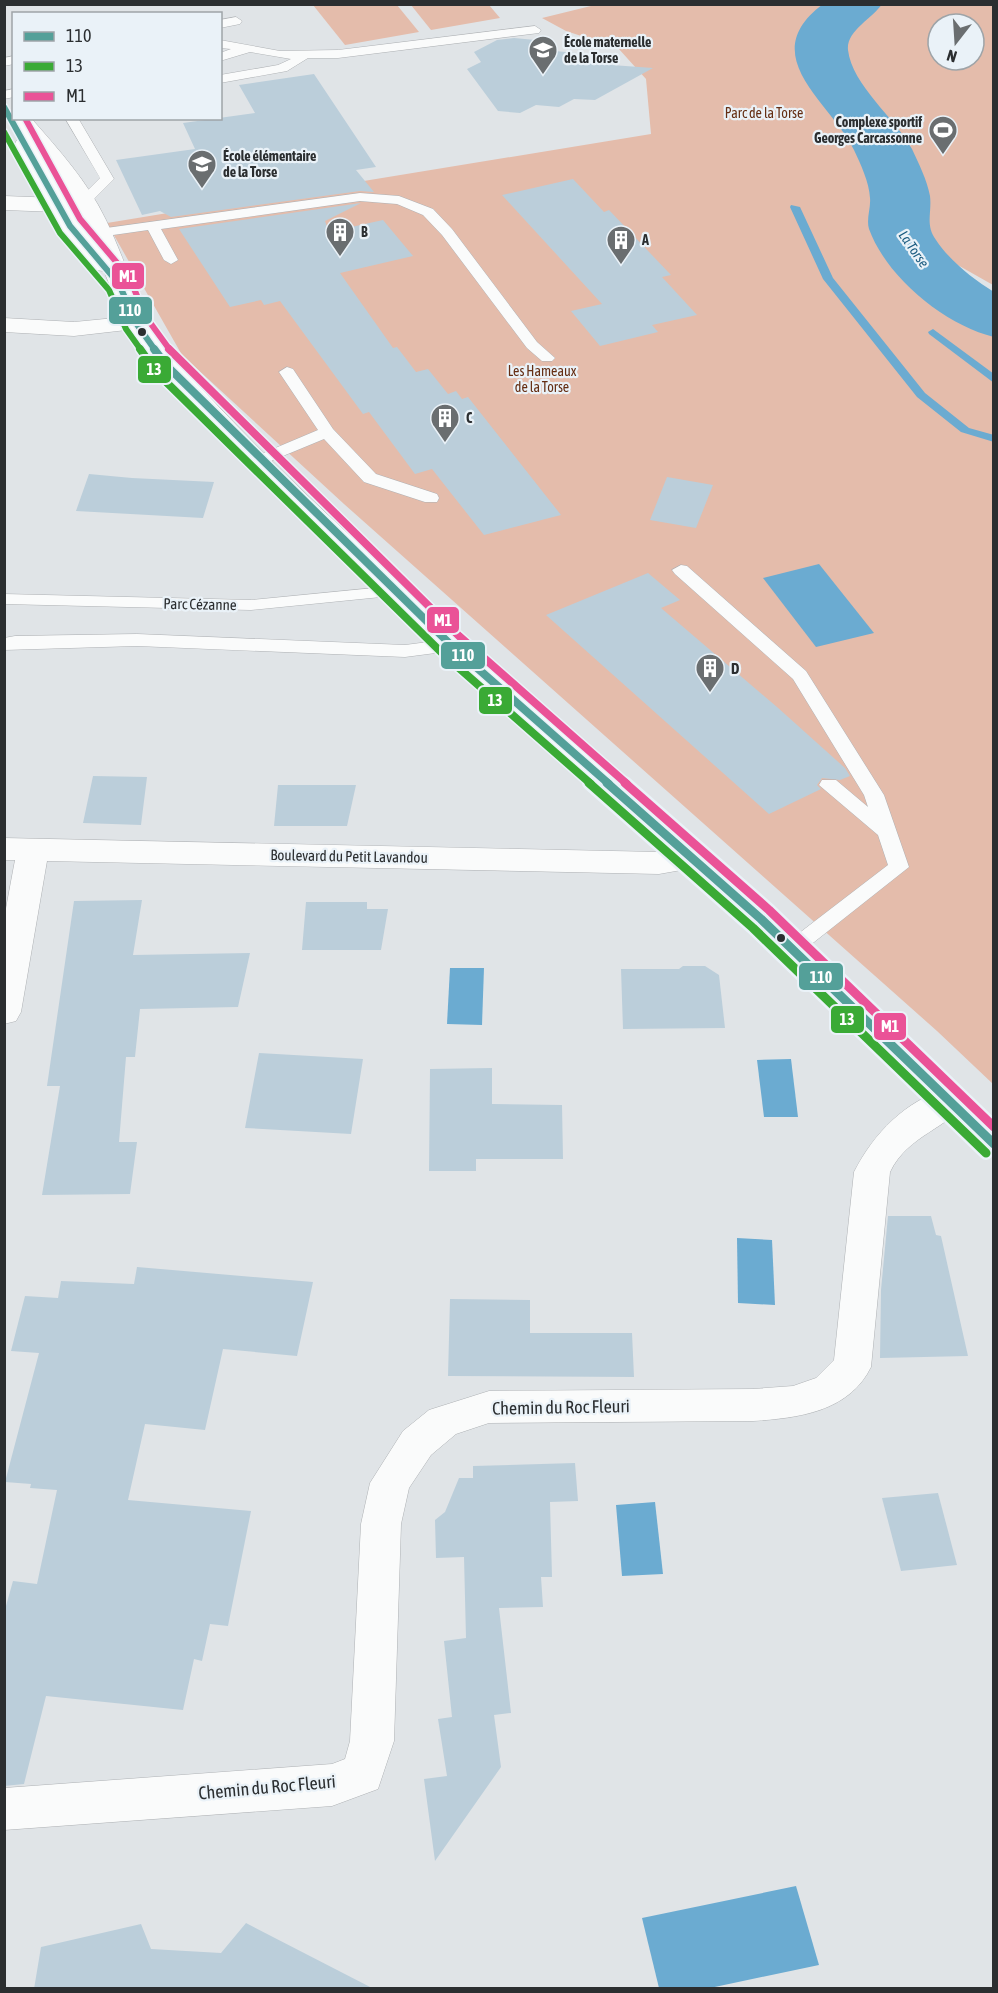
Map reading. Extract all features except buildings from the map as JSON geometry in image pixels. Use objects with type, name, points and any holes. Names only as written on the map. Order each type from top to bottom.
[{"type":"street","points":[[4,104],[12,119]]},
{"type":"street","points":[[13,120],[70,226],[118,284]]},
{"type":"street","points":[[21,120],[67,174],[84,201],[136,322],[166,365],[260,460],[452,645],[693,858],[993,1144]]},
{"type":"street","points":[[4,203],[58,205],[84,201]]},
{"type":"street","points":[[4,325],[74,329],[136,322]]},
{"type":"street","points":[[4,1012],[19,849]]},
{"type":"street","name":"Boulevard du Petit Lavandou","points":[[19,849],[659,863],[693,858]]},
{"type":"street","name":"Chemin du Roc Fleuri","points":[[4,1809],[332,1785],[363,1774],[372,1742],[381,1524],[390,1483],[417,1443],[443,1422],[489,1407],[753,1405],[792,1402],[829,1390],[852,1367],[872,1172],[879,1155],[895,1135],[948,1101]]},
{"type":"lane","points":[[222,24],[236,21]]},
{"type":"lane","points":[[222,44],[280,55],[338,54],[535,30]]},
{"type":"lane","points":[[222,56],[249,48]]},
{"type":"lane","points":[[222,79],[282,68],[308,55]]},
{"type":"lane","points":[[72,120],[107,180],[84,201]]},
{"type":"lane","points":[[99,233],[360,197],[399,200],[428,212],[447,232],[532,345],[548,358]]},
{"type":"lane","points":[[152,225],[171,260]]},
{"type":"lane","points":[[287,372],[327,432],[370,478],[431,498]]},
{"type":"lane","points":[[260,460],[327,432]]},
{"type":"lane","points":[[681,570],[800,675],[874,795],[898,867],[792,950]]},
{"type":"lane","name":"Parc Cézanne","points":[[4,599],[251,605],[395,591]]},
{"type":"lane","points":[[4,644],[136,640],[330,646],[405,651],[452,645]]},
{"type":"lane","points":[[829,785],[886,832]]},
{"type":"green space","name":"Les Hameaux de la Torse","points":[[599,4],[993,5],[993,285],[940,255],[993,300],[993,1084],[937,1031],[344,504],[182,355],[107,223],[651,134],[646,79],[618,48],[566,31],[542,18]]},
{"type":"green space","points":[[313,5],[397,5],[419,32],[345,45]]},
{"type":"green space","points":[[411,5],[489,5],[500,18],[431,30]]},
{"type":"water","points":[[819,564],[874,633],[816,647],[763,578]]},
{"type":"water","points":[[450,968],[484,968],[482,1025],[447,1024]]},
{"type":"water","points":[[791,1059],[798,1117],[764,1117],[757,1060]]},
{"type":"water","points":[[737,1238],[772,1240],[775,1305],[738,1303]]},
{"type":"water","points":[[655,1502],[663,1574],[622,1576],[616,1505]]},
{"type":"water","points":[[796,1886],[819,1965],[710,1988],[659,1988],[642,1918]]},
{"type":"waterway","name":"La Torse","points":[[856,4],[833,23],[824,34],[821,49],[828,72],[878,141],[888,159],[899,190],[898,224],[905,241],[939,280],[967,303],[994,318]]},
{"type":"waterway","points":[[795,207],[828,279],[921,395],[965,430],[994,439]]},
{"type":"waterway","points":[[933,332],[994,380]]},
{"type":"transit line","name":"110","points":[[4,107],[70,226],[119,284],[136,323],[166,365],[451,645],[761,919],[994,1144]]},
{"type":"transit line","name":"M1","points":[[26,120],[80,219],[129,277],[146,317],[175,357],[459,636],[769,910],[994,1127]]},
{"type":"transit line","name":"13","points":[[4,132],[60,233],[109,290],[126,329],[157,373],[443,654],[753,928],[986,1153]]},
{"type":"place","name":"École maternelle de la Torse","points":[[543,76]]},
{"type":"place","name":"Complexe sportif Georges Carcassonne","points":[[943,156]]},
{"type":"place","name":"École élémentaire de la Torse","points":[[202,190]]},
{"type":"place","name":"B","points":[[340,258]]},
{"type":"place","name":"A","points":[[621,266]]},
{"type":"place","name":"C","points":[[445,444]]},
{"type":"place","name":"D","points":[[710,694]]},
{"type":"park label","name":"Parc de la Torse","points":[[764,113]]}]
